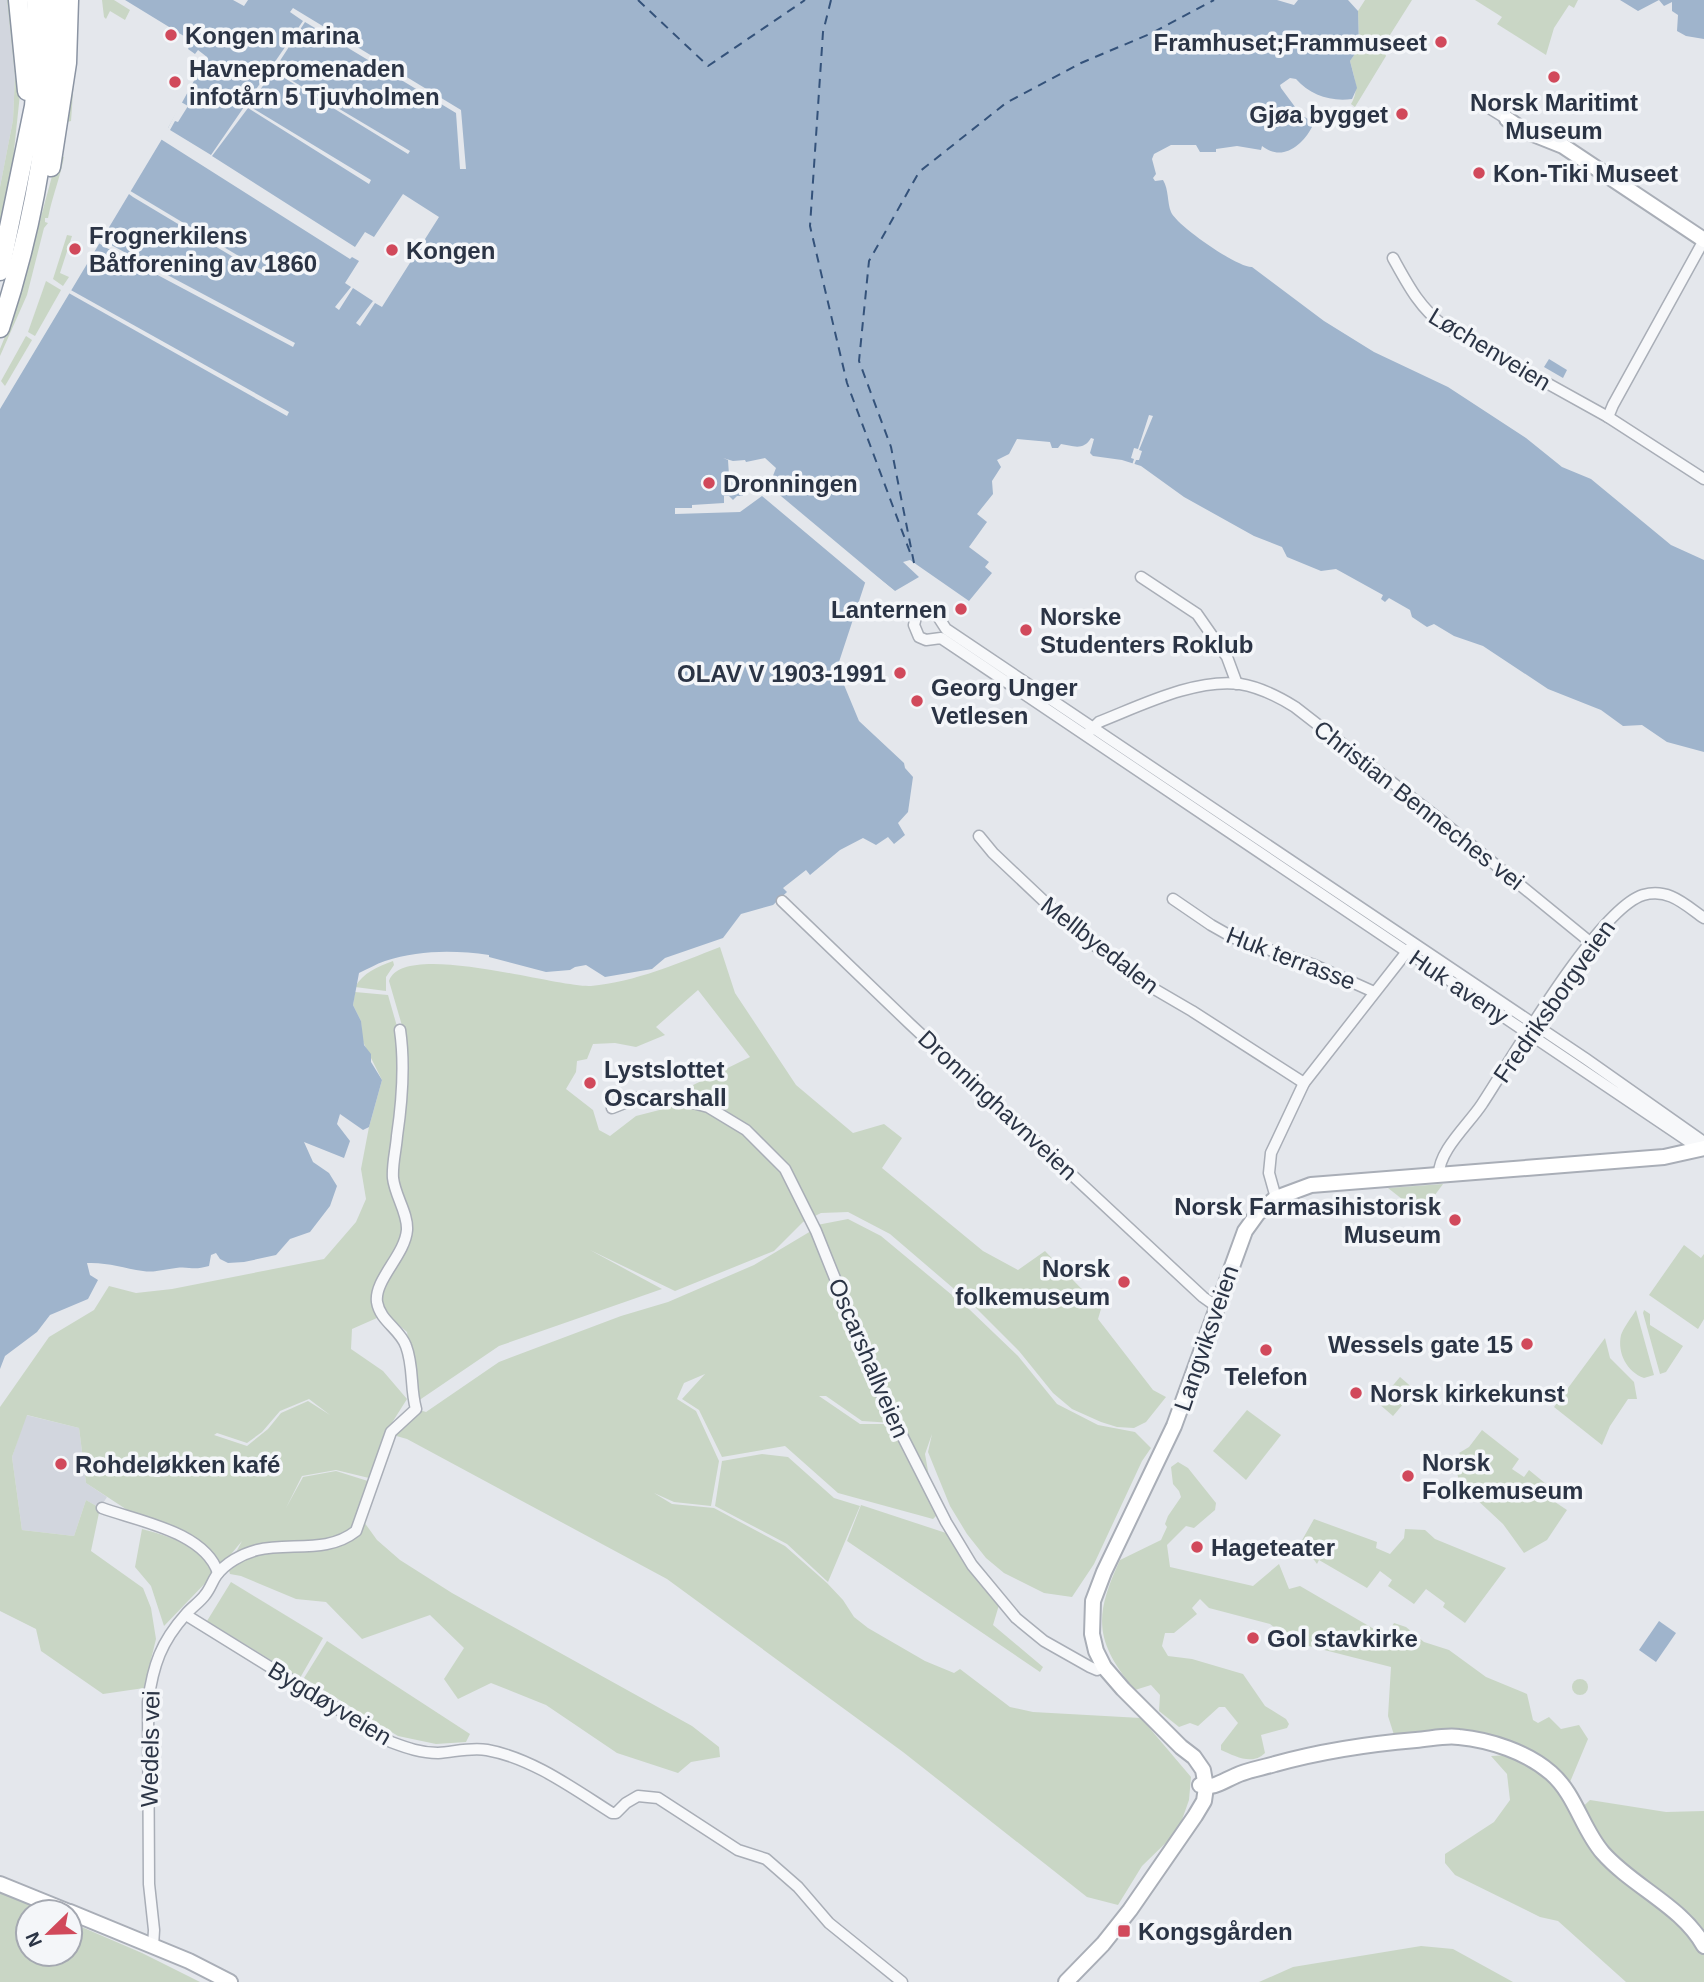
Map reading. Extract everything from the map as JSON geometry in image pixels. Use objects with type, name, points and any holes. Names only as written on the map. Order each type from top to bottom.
[{"type":"highway","points":[[18,0],[27,90],[25,146]]},
{"type":"highway","points":[[0,271],[34,106],[37,71],[36,0]]},
{"type":"highway","points":[[0,328],[23,253],[43,152],[50,88],[52,0]]},
{"type":"highway","points":[[35,194],[51,167],[54,154],[67,63],[69,0]]},
{"type":"street","points":[[1481,103],[1523,130],[1563,146],[1704,240],[1639,356],[1608,418]]},
{"type":"street","name":"Løchenveien","points":[[1393,258],[1413,297],[1430,316],[1608,418],[1704,480]]},
{"type":"street","points":[[1141,577],[1197,614],[1227,657],[1237,684]]},
{"type":"street","name":"Huk aveny","points":[[1022,687],[946,629],[937,615],[926,611],[916,617],[914,625],[919,637],[926,640],[941,638],[1022,687],[1203,809],[1262,841],[1312,882],[1703,1146]]},
{"type":"street","name":"Christian Benneches vei","points":[[1089,732],[1099,722],[1198,687],[1237,684],[1280,698],[1443,822],[1590,942]]},
{"type":"street","name":"Huk aveny","points":[[1203,809],[1256,851],[1312,882]]},
{"type":"street","name":"Mellbyedalen","points":[[979,836],[993,853],[1065,921],[1125,971],[1304,1083]]},
{"type":"street","points":[[1256,851],[1262,841]]},
{"type":"street","name":"Fredriksborgveien","points":[[1439,1175],[1442,1158],[1480,1108],[1530,1029],[1590,942],[1624,905],[1642,896],[1657,893],[1669,895],[1704,918]]},
{"type":"street","name":"Huk terrasse","points":[[1173,899],[1234,938],[1314,965],[1374,992]]},
{"type":"street","name":"Dronninghavnveien","points":[[782,901],[910,1024],[1217,1307]]},
{"type":"street","points":[[1276,1198],[1269,1173],[1271,1153],[1304,1083],[1410,948]]},
{"type":"street","name":"Wedels vei","points":[[153,1946],[149,1884],[148,1702],[158,1654],[169,1635],[206,1594],[218,1573],[240,1556],[258,1549],[327,1545],[356,1531],[391,1432],[415,1409],[411,1393],[412,1370],[407,1349],[403,1339],[384,1318],[377,1302],[378,1292],[404,1248],[407,1227],[393,1178],[402,1061],[400,1030]]},
{"type":"street","name":"Oscarshallveien","points":[[612,1108],[637,1098],[657,1097],[708,1107],[746,1130],[785,1169],[816,1231],[883,1398],[946,1522],[972,1565],[1016,1618],[1044,1641],[1090,1667],[1097,1670],[1104,1667]]},
{"type":"street","name":"Langviksveien","points":[[1203,1783],[1181,1747],[1104,1667],[1092,1634],[1093,1601],[1171,1434],[1245,1231],[1258,1213],[1276,1198],[1311,1185],[1664,1157],[1703,1146]]},
{"type":"street","points":[[102,1508],[180,1535],[214,1561],[218,1573]]},
{"type":"street","name":"Bygdøyveien","points":[[186,1615],[403,1746],[436,1753],[483,1749],[509,1755],[616,1814],[626,1803],[638,1796],[651,1796],[665,1802],[738,1850],[766,1859],[798,1887],[829,1923],[902,1982]]},
{"type":"street","points":[[1066,1982],[1114,1932],[1189,1825],[1203,1783],[1222,1774],[1235,1776],[1313,1753],[1378,1743],[1457,1736],[1491,1743],[1525,1756],[1550,1772],[1563,1785],[1589,1835],[1603,1853],[1621,1871],[1686,1923],[1704,1946]]},
{"type":"street","points":[[0,1884],[35,1898]]},
{"type":"street","points":[[84,1918],[189,1961],[230,1982]]},
{"type":"shaded area","points":[[0,0],[9,0],[15,76],[13,120],[0,187]]},
{"type":"shaded area","points":[[26,1415],[79,1428],[86,1483],[107,1497],[100,1508],[86,1500],[74,1536],[22,1530],[12,1457]]},
{"type":"green space","points":[[7,0],[11,0],[20,94],[13,160],[0,229],[0,187],[13,120],[15,76]]},
{"type":"green space","points":[[102,0],[114,0],[130,10],[125,20],[110,11],[106,19]]},
{"type":"green space","points":[[1365,0],[1412,0],[1383,46],[1386,56],[1355,107],[1351,104],[1356,88],[1350,61],[1359,48],[1358,11]]},
{"type":"green space","points":[[1475,0],[1578,0],[1574,8],[1569,5],[1554,28],[1546,55],[1497,24],[1502,17]]},
{"type":"green space","points":[[76,50],[71,121],[67,122],[61,156],[64,157],[48,218],[45,218],[48,223],[44,228],[27,295],[0,356],[0,349],[16,309],[58,154]]},
{"type":"green space","points":[[67,235],[72,236],[60,273],[69,277],[63,286],[53,279]]},
{"type":"green space","points":[[46,281],[61,290],[35,336],[28,332]]},
{"type":"green space","points":[[26,336],[32,340],[5,386],[1,381]]},
{"type":"green space","points":[[720,947],[735,993],[796,1085],[853,1133],[884,1124],[902,1138],[882,1168],[983,1251],[1018,1270],[1045,1251],[1101,1309],[1098,1319],[1153,1390],[1166,1397],[1146,1422],[1134,1428],[1117,1427],[1072,1409],[1053,1393],[1019,1351],[974,1306],[890,1234],[848,1212],[821,1213],[803,1222],[774,1251],[675,1291],[590,1250],[662,1289],[499,1346],[418,1401],[407,1332],[386,1314],[352,1329],[351,1349],[383,1371],[407,1399],[383,1437],[369,1478],[336,1470],[302,1476],[286,1508],[303,1477],[336,1471],[371,1482],[359,1515],[377,1540],[400,1560],[452,1593],[692,1726],[719,1747],[720,1757],[691,1762],[678,1773],[617,1753],[546,1705],[491,1683],[458,1699],[444,1679],[464,1648],[430,1615],[362,1639],[326,1602],[296,1599],[230,1574],[228,1567],[242,1541],[222,1565],[209,1549],[180,1530],[138,1517],[86,1483],[79,1428],[27,1415],[12,1457],[22,1530],[74,1536],[86,1500],[100,1508],[91,1551],[143,1588],[151,1608],[156,1639],[144,1688],[103,1694],[41,1651],[36,1629],[0,1611],[0,1407],[49,1337],[94,1310],[109,1286],[136,1293],[172,1289],[324,1259],[356,1222],[366,1199],[361,1169],[382,1080],[362,1040],[361,1021],[353,1005],[355,992],[388,995],[398,1030],[403,1029],[389,981],[400,969],[422,964],[450,965],[591,986],[640,976]],"holes":[[[698,990],[750,1057],[681,1091],[675,1106],[636,1116],[610,1136],[599,1130],[593,1110],[566,1089],[576,1072],[577,1061],[587,1059],[593,1044],[615,1043],[636,1047],[665,1035],[656,1027]],[[309,1399],[330,1415],[308,1401],[281,1413],[268,1429],[247,1446],[214,1435],[217,1433],[247,1443],[262,1432],[280,1411]]]},
{"type":"green space","points":[[393,961],[394,965],[386,977],[386,991],[355,987],[367,974]]},
{"type":"green space","points":[[1443,1184],[1421,1214],[1388,1188]]},
{"type":"green space","points":[[848,1219],[881,1236],[970,1310],[1018,1356],[1057,1404],[1098,1425],[1135,1432],[1151,1448],[1142,1461],[1094,1564],[1072,1597],[1044,1593],[1004,1573],[986,1558],[950,1506],[928,1452],[932,1434],[925,1454],[936,1516],[933,1519],[838,1493],[785,1446],[722,1457],[699,1410],[682,1399],[705,1374],[684,1383],[677,1399],[696,1411],[719,1461],[711,1506],[674,1502],[654,1493],[672,1504],[714,1508],[785,1546],[827,1583],[854,1617],[868,1628],[925,1661],[954,1673],[960,1669],[1010,1707],[1033,1712],[1141,1718],[1191,1777],[1189,1800],[1178,1831],[1142,1866],[1118,1905],[1087,1897],[903,1752],[667,1579],[407,1439],[393,1435],[419,1410],[426,1412],[499,1362],[621,1316],[668,1302],[754,1265],[811,1231],[867,1373],[893,1423],[862,1421],[826,1396],[819,1396],[860,1424],[894,1424],[900,1420],[881,1383],[817,1225]]},
{"type":"green space","points":[[1684,1245],[1701,1258],[1704,1254],[1704,1319],[1698,1329],[1649,1295]]},
{"type":"green space","points":[[1636,1310],[1654,1375],[1644,1378],[1628,1367],[1620,1342],[1621,1335]]},
{"type":"green space","points":[[1644,1310],[1650,1314],[1650,1325],[1683,1346],[1666,1372],[1660,1374],[1643,1313]]},
{"type":"green space","points":[[1605,1338],[1610,1358],[1634,1382],[1637,1399],[1628,1399],[1610,1426],[1602,1445],[1554,1407]]},
{"type":"green space","points":[[1400,1377],[1415,1390],[1393,1416],[1378,1403]]},
{"type":"green space","points":[[1247,1410],[1281,1435],[1246,1480],[1213,1451]]},
{"type":"green space","points":[[1482,1430],[1519,1459],[1512,1469],[1524,1477],[1529,1470],[1557,1493],[1552,1500],[1567,1510],[1547,1540],[1524,1553],[1503,1524],[1460,1484],[1457,1473],[1463,1468],[1458,1462],[1462,1457],[1459,1453],[1469,1447]]},
{"type":"green space","points":[[762,1454],[788,1457],[834,1498],[860,1506],[828,1582],[787,1544],[715,1506],[722,1461]]},
{"type":"green space","points":[[1178,1462],[1188,1468],[1216,1503],[1215,1510],[1194,1528],[1186,1526],[1167,1545],[1170,1567],[1253,1586],[1279,1564],[1289,1589],[1300,1586],[1386,1636],[1394,1623],[1406,1627],[1424,1642],[1449,1650],[1486,1677],[1527,1694],[1533,1720],[1538,1723],[1549,1717],[1561,1729],[1579,1725],[1588,1739],[1570,1782],[1541,1759],[1439,1732],[1394,1735],[1388,1716],[1391,1667],[1293,1642],[1270,1624],[1209,1608],[1200,1599],[1192,1608],[1197,1614],[1174,1633],[1165,1633],[1162,1646],[1168,1656],[1192,1659],[1243,1674],[1265,1706],[1286,1719],[1289,1724],[1287,1728],[1261,1735],[1265,1753],[1255,1759],[1249,1759],[1221,1750],[1221,1745],[1238,1723],[1225,1707],[1219,1707],[1198,1726],[1190,1723],[1179,1727],[1159,1711],[1160,1695],[1151,1685],[1135,1690],[1112,1657],[1102,1628],[1103,1613],[1111,1580],[1120,1560],[1161,1540],[1167,1527],[1165,1524],[1168,1516],[1181,1497],[1173,1484],[1171,1467]]},
{"type":"green space","points":[[861,1505],[946,1533],[999,1605],[993,1625],[1043,1667],[1040,1672],[847,1541]]},
{"type":"green space","points":[[1314,1519],[1377,1542],[1376,1548],[1390,1554],[1404,1538],[1405,1529],[1425,1530],[1435,1539],[1506,1568],[1465,1623],[1443,1607],[1445,1603],[1426,1589],[1414,1604],[1388,1586],[1392,1580],[1380,1571],[1367,1588],[1319,1560],[1317,1564],[1301,1542]]},
{"type":"green space","points":[[142,1529],[173,1539],[195,1550],[210,1565],[213,1575],[164,1626],[151,1586],[135,1567]]},
{"type":"green space","points":[[231,1582],[323,1638],[300,1678],[207,1621]]},
{"type":"green space","points":[[327,1641],[470,1734],[466,1742],[436,1744],[398,1736],[304,1678]]},
{"type":"green space","points":[[1580,1679],[1586,1681],[1586,1693],[1580,1695],[1574,1693],[1572,1687],[1574,1681]]},
{"type":"green space","points":[[1511,1755],[1548,1780],[1575,1814],[1590,1800],[1666,1812],[1704,1811],[1704,1982],[1626,1982],[1558,1921],[1540,1917],[1455,1875],[1445,1863],[1445,1854],[1494,1822],[1510,1800],[1507,1774],[1491,1756]]},
{"type":"green space","points":[[0,1891],[16,1898],[14,1968],[84,1968],[84,1928],[200,1982],[0,1982]]},
{"type":"green space","points":[[1421,1946],[1453,1949],[1513,1982],[1259,1982],[1293,1967]]},
{"type":"water","points":[[125,0],[233,0],[244,6],[248,0],[1277,0],[1294,5],[1298,0],[1348,0],[1358,11],[1359,48],[1350,61],[1357,88],[1352,99],[1321,96],[1296,79],[1290,78],[1280,85],[1281,88],[1312,127],[1297,146],[1284,152],[1269,151],[1262,146],[1261,150],[1237,146],[1216,149],[1216,152],[1200,152],[1196,145],[1171,145],[1154,154],[1152,159],[1156,174],[1153,178],[1155,181],[1163,180],[1171,212],[1184,227],[1208,245],[1234,261],[1252,267],[1324,321],[1374,352],[1448,387],[1526,438],[1562,467],[1591,479],[1671,545],[1704,560],[1704,752],[1667,742],[1642,725],[1623,726],[1601,710],[1548,689],[1483,646],[1454,636],[1434,624],[1427,627],[1412,617],[1410,610],[1389,598],[1385,602],[1381,599],[1383,595],[1336,569],[1321,571],[1287,557],[1282,547],[1254,536],[1184,497],[1141,466],[1093,456],[1090,453],[1094,439],[1091,438],[1081,446],[1061,444],[1058,448],[1052,448],[1050,442],[1017,439],[1009,454],[997,460],[1001,467],[992,481],[993,494],[977,514],[987,522],[969,547],[989,562],[985,567],[992,573],[969,601],[910,560],[903,562],[919,577],[895,591],[872,573],[865,583],[837,668],[859,721],[904,763],[913,777],[908,812],[898,823],[905,835],[894,844],[888,837],[876,845],[863,838],[840,850],[810,875],[806,870],[783,888],[787,892],[773,905],[741,914],[723,938],[665,958],[652,969],[605,977],[586,965],[570,970],[546,972],[489,955],[450,952],[398,957],[359,973],[353,1005],[361,1021],[364,1045],[371,1054],[371,1062],[382,1080],[369,1127],[363,1130],[340,1114],[337,1124],[350,1141],[344,1158],[304,1142],[313,1162],[329,1173],[337,1186],[330,1206],[310,1232],[290,1239],[276,1255],[244,1262],[228,1263],[216,1253],[211,1255],[209,1266],[199,1268],[147,1271],[87,1263],[90,1275],[98,1280],[88,1299],[50,1315],[37,1332],[5,1356],[0,1369],[0,409],[162,139],[207,57],[198,50],[195,54],[188,49],[192,41]]},
{"type":"water","points":[[1620,0],[1659,0],[1638,11]]},
{"type":"water","points":[[1659,0],[1704,0],[1704,39],[1686,36],[1677,31],[1678,15],[1672,11],[1672,2],[1664,6]]},
{"type":"water","points":[[1549,359],[1567,370],[1563,378],[1544,367]]},
{"type":"water","points":[[1659,1621],[1676,1633],[1656,1662],[1639,1650]]},
{"type":"pier","points":[[293,8],[461,110],[466,169],[460,169],[456,113],[305,22],[274,70],[410,151],[408,154],[273,71],[249,106],[371,180],[369,184],[248,108],[212,156],[355,247],[365,232],[374,237],[403,194],[439,217],[382,307],[375,303],[360,326],[356,323],[373,301],[353,288],[339,310],[335,307],[351,287],[345,283],[359,261],[352,257],[350,259],[159,138],[164,126],[168,128],[181,102],[188,106],[170,130],[211,155],[303,21],[290,12]]},
{"type":"pier","points":[[127,189],[267,273],[265,276],[133,197],[125,191]]},
{"type":"pier","points":[[98,238],[295,343],[293,347],[103,246],[96,241]]},
{"type":"pier","points":[[69,289],[289,412],[287,416],[67,292]]},
{"type":"pier","points":[[1149,415],[1153,416],[1139,450],[1142,451],[1139,460],[1132,465],[1134,448],[1138,449]]},
{"type":"pier","name":"Dronningen","points":[[723,458],[746,462],[765,458],[776,468],[769,486],[897,593],[893,594],[873,578],[868,585],[762,496],[740,512],[675,514],[675,508],[724,503],[724,496],[733,500],[737,496],[743,496],[747,485],[742,476],[736,476],[732,472],[729,475],[728,460]]},
{"type":"ferry route","points":[[638,0],[708,66],[805,0]]},
{"type":"ferry route","points":[[831,0],[823,32],[810,226],[847,383],[911,555]]},
{"type":"ferry route","points":[[914,563],[891,447],[859,361],[869,261],[919,172],[1006,103],[1081,63],[1152,33],[1214,0]]},
{"type":"place","name":"Kongen marina","points":[[171,35]]},
{"type":"place","name":"Framhuset;Frammuseet","points":[[1441,42]]},
{"type":"place","name":"Norsk Maritimt Museum","points":[[1554,77]]},
{"type":"place","name":"Havnepromenaden infotårn 5 Tjuvholmen","points":[[175,82]]},
{"type":"place","name":"Gjøa bygget","points":[[1402,114]]},
{"type":"place","name":"Kon-Tiki Museet","points":[[1479,173]]},
{"type":"place","name":"Frognerkilens Båtforening av 1860","points":[[75,249]]},
{"type":"place","name":"Kongen","points":[[392,250]]},
{"type":"place","name":"Dronningen","points":[[709,483]]},
{"type":"place","name":"Lanternen","points":[[961,609]]},
{"type":"place","name":"Norske Studenters Roklub","points":[[1026,630]]},
{"type":"place","name":"OLAV V 1903-1991","points":[[900,673]]},
{"type":"place","name":"Georg Unger Vetlesen","points":[[917,701]]},
{"type":"place","name":"Lystslottet Oscarshall","points":[[590,1083]]},
{"type":"place","name":"Norsk Farmasihistorisk Museum","points":[[1455,1220]]},
{"type":"place","name":"Norsk folkemuseum","points":[[1124,1282]]},
{"type":"place","name":"Wessels gate 15","points":[[1527,1344]]},
{"type":"place","name":"Telefon","points":[[1266,1350]]},
{"type":"place","name":"Norsk kirkekunst","points":[[1356,1393]]},
{"type":"place","name":"Rohdeløkken kafé","points":[[61,1464]]},
{"type":"place","name":"Norsk Folkemuseum","points":[[1408,1476]]},
{"type":"place","name":"Hageteater","points":[[1197,1547]]},
{"type":"place","name":"Gol stavkirke","points":[[1253,1638]]},
{"type":"place","name":"Kongsgården","points":[[1124,1931]]}]
